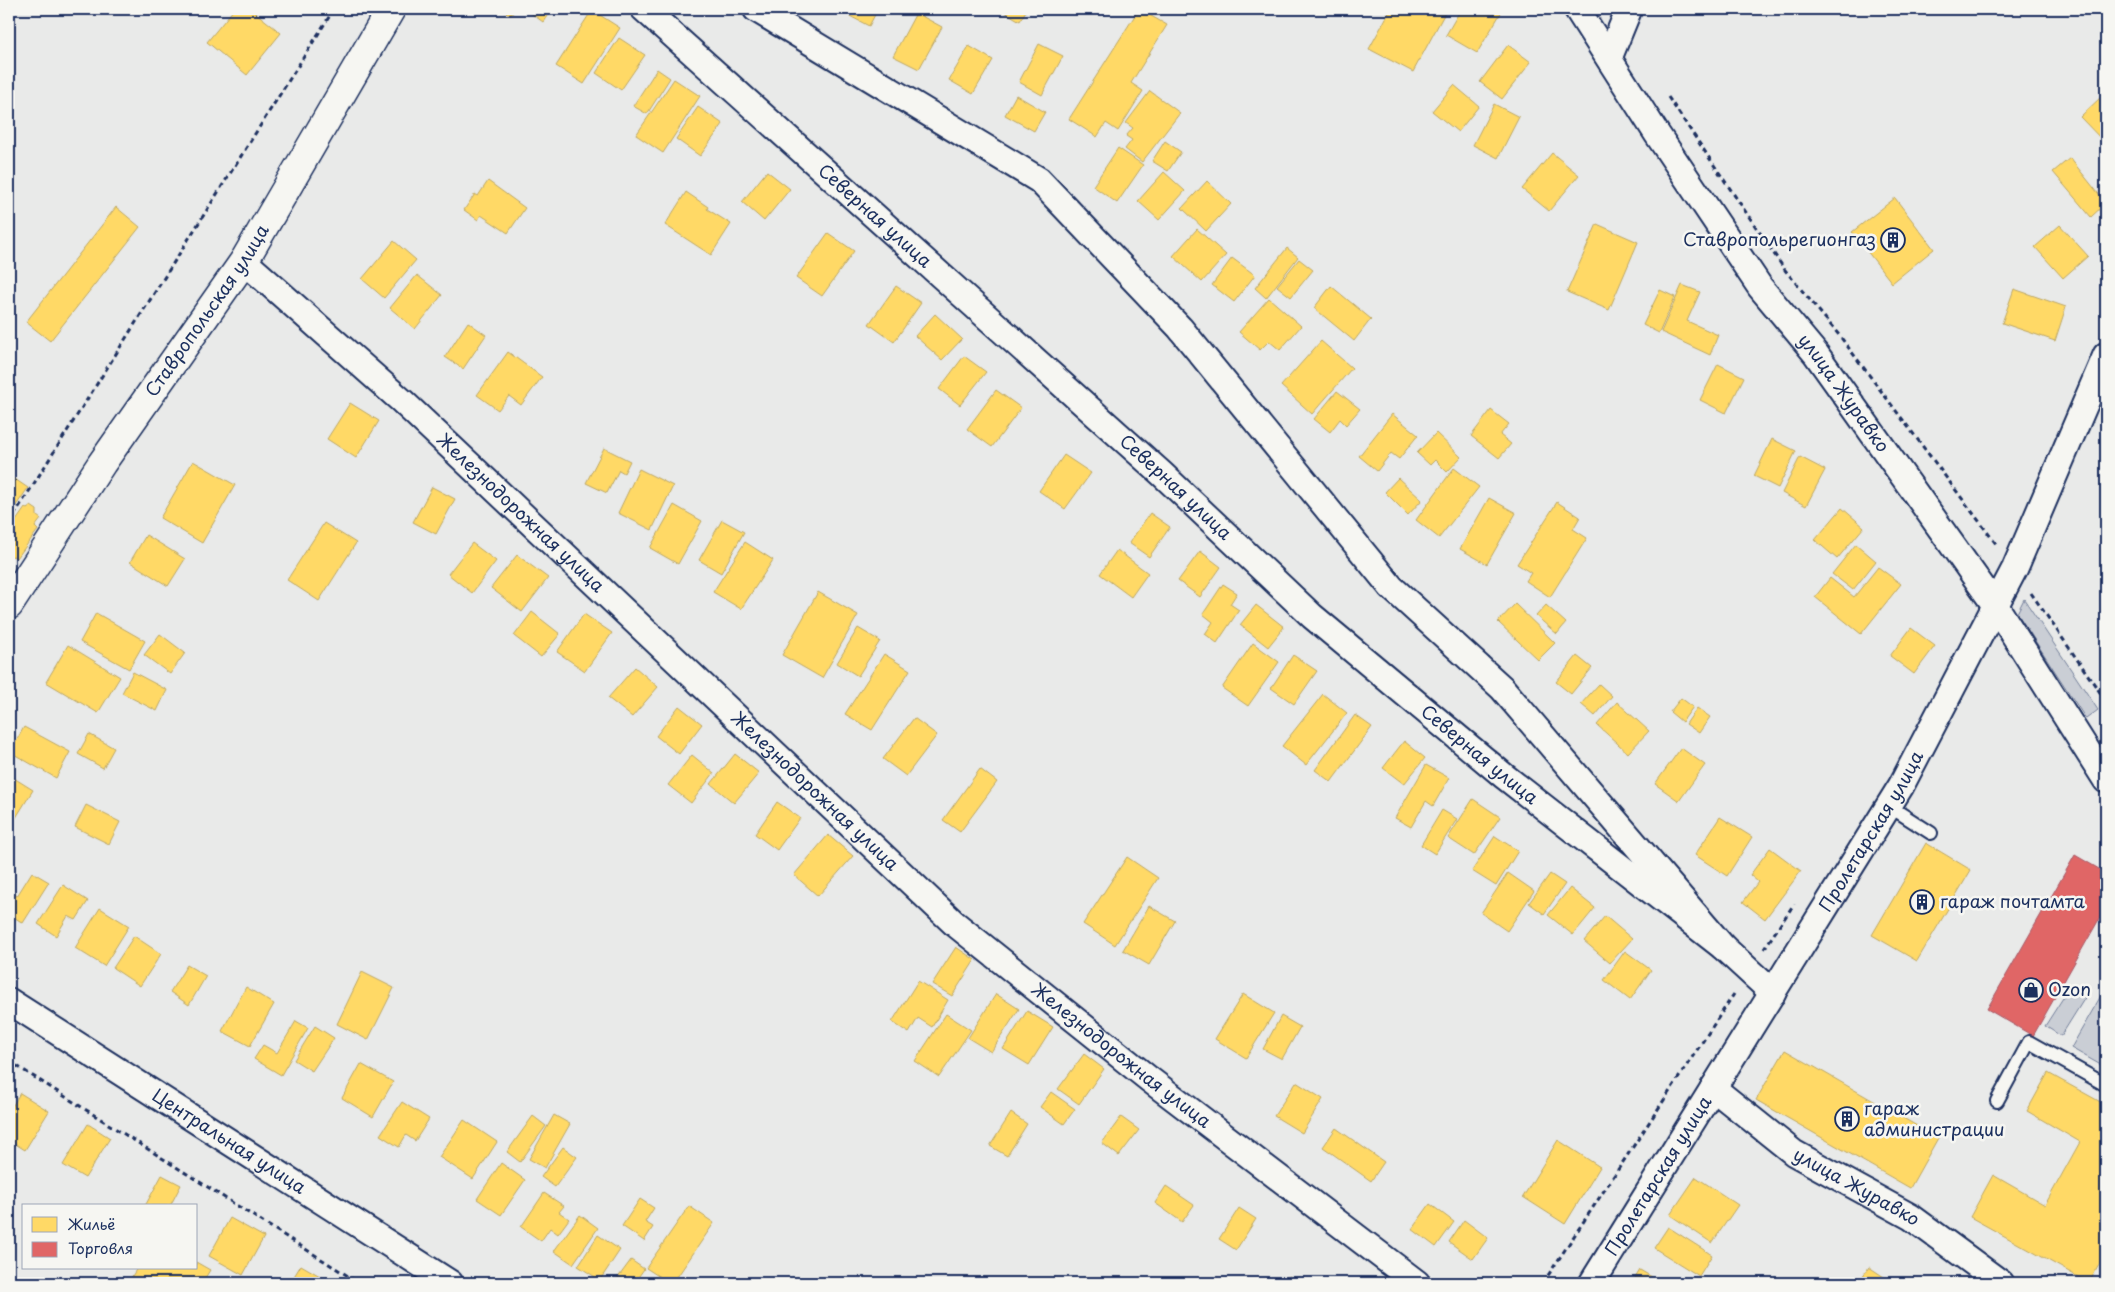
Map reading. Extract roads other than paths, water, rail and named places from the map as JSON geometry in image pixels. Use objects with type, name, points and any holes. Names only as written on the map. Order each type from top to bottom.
[{"type":"street","name":"Ставропольская улица","points":[[9,604],[102,463],[244,261],[391,9]]},
{"type":"street","name":"Северная улица","points":[[644,9],[1162,474],[1312,616],[1504,776],[1723,947],[1773,993]]},
{"type":"street","name":"Северная улица","points":[[756,9],[1039,180],[1180,328],[1391,587],[1502,688],[1723,947]]},
{"type":"street","name":"улица Журавко","points":[[1577,9],[1656,134],[1760,286],[1816,354],[1995,605],[2106,780]]},
{"type":"street","points":[[1609,58],[1630,9]]},
{"type":"street","name":"Железнодорожная улица","points":[[244,261],[409,408],[954,923],[1149,1079],[1417,1283]]},
{"type":"street","name":"Пролетарская улица","points":[[1592,1283],[1901,786],[2014,568],[2106,355]]},
{"type":"street","name":"Центральная улица","points":[[9,1001],[450,1283]]},
{"type":"street","name":"улица Журавко","points":[[1713,1088],[1794,1153],[1911,1217],[2001,1283]]},
{"type":"lane","points":[[1889,806],[1931,833]]},
{"type":"lane","points":[[1997,1100],[2029,1042],[2106,1085]]},
{"type":"place","name":"Ставропольрегионгаз","points":[[1893,240]]},
{"type":"place","name":"гараж почтамта","points":[[1922,902]]},
{"type":"place","name":"Ozon","points":[[2031,990]]},
{"type":"place","name":"гараж администрации","points":[[1847,1119]]}]
